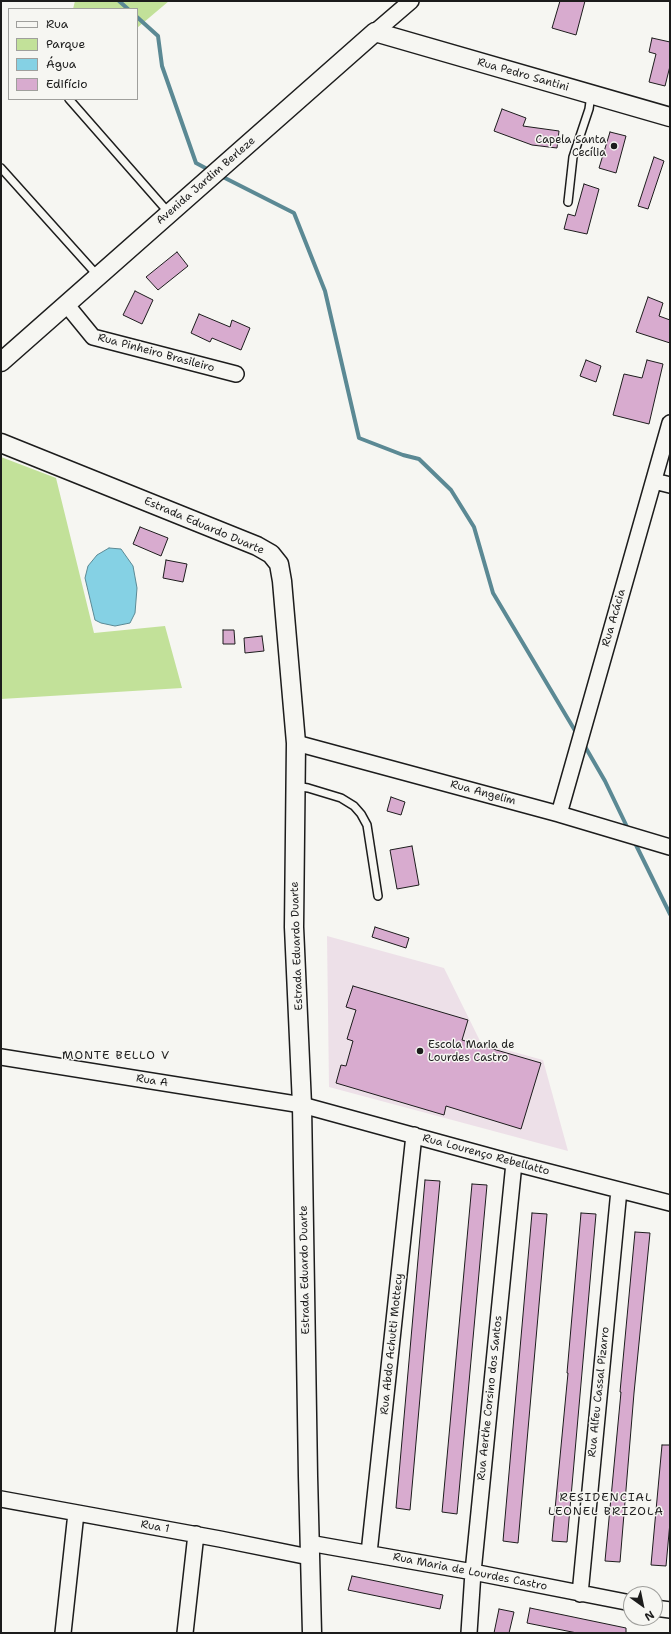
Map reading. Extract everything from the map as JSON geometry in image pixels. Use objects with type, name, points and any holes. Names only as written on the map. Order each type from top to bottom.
[{"type":"street","name":"Avenida Jardim Berleze","points":[[1,362],[411,1]]},
{"type":"street","name":"Rua Pedro Santini","points":[[375,32],[670,117]]},
{"type":"street","name":"Rua Pinheiro Brasileiro","points":[[66,304],[93,337],[236,374]]},
{"type":"street","name":"Rua Acácia","points":[[559,814],[670,423]]},
{"type":"street","name":"Estrada Eduardo Duarte","points":[[1,444],[257,546],[271,554],[279,564],[282,581],[296,743],[294,928],[302,1106],[309,1550],[312,1633]]},
{"type":"street","points":[[654,481],[670,485]]},
{"type":"street","name":"Rua Angelim","points":[[296,743],[559,814],[670,847]]},
{"type":"street","name":"Rua A","points":[[1,1057],[302,1106]]},
{"type":"street","name":"Rua Lourenço Rebellatto","points":[[302,1106],[670,1203]]},
{"type":"street","name":"Rua Abdo Achutti Mottecy","points":[[369,1553],[414,1135]]},
{"type":"street","name":"Rua Aerthe Corsino dos Santos","points":[[469,1633],[473,1572],[514,1163]]},
{"type":"street","name":"Rua Alfeu Cassal Pizarro","points":[[580,1594],[619,1190]]},
{"type":"street","name":"Rua 1","points":[[1,1499],[196,1534],[309,1550]]},
{"type":"street","points":[[63,1633],[76,1513]]},
{"type":"street","points":[[184,1633],[196,1534]]},
{"type":"street","name":"Rua Maria de Lourdes Castro","points":[[309,1550],[369,1553],[623,1602]]},
{"type":"lane","points":[[568,202],[573,157],[589,109],[591,95]]},
{"type":"lane","points":[[70,100],[169,213]]},
{"type":"lane","points":[[1,168],[98,276]]},
{"type":"lane","points":[[295,786],[308,788],[342,798],[354,806],[361,814],[367,824],[378,896]]},
{"type":"shaded area","name":"Escola Maria de Lourdes Castro","points":[[327,936],[444,968],[481,1043],[543,1060],[568,1151],[329,1087]]},
{"type":"green space","points":[[75,1],[169,1],[138,27],[138,8],[73,8]]},
{"type":"green space","points":[[1,457],[56,478],[94,633],[165,626],[182,688],[1,699]]},
{"type":"water","points":[[109,548],[121,549],[133,566],[137,588],[135,613],[130,623],[115,626],[95,620],[85,578],[88,566],[97,555]]},
{"type":"building","points":[[560,1],[585,1],[576,35],[552,28]]},
{"type":"building","points":[[652,38],[670,42],[670,66],[665,86],[649,82],[656,54],[649,52]]},
{"type":"building","points":[[502,109],[526,118],[523,126],[559,131],[557,148],[532,145],[494,131]]},
{"type":"building","name":"Capela Santa Cecília","points":[[610,132],[626,136],[616,173],[599,168]]},
{"type":"building","points":[[654,157],[664,161],[648,209],[638,206]]},
{"type":"building","points":[[584,184],[599,189],[587,234],[564,229],[568,214],[575,216]]},
{"type":"building","points":[[177,252],[188,266],[158,290],[146,277]]},
{"type":"building","points":[[135,291],[153,300],[142,324],[123,315]]},
{"type":"building","points":[[648,297],[663,303],[659,316],[670,320],[670,343],[636,332]]},
{"type":"building","points":[[199,314],[230,327],[232,320],[250,328],[241,350],[212,338],[210,342],[191,333]]},
{"type":"building","points":[[586,360],[601,366],[596,382],[580,376]]},
{"type":"building","points":[[647,360],[663,364],[649,424],[613,415],[624,374],[642,378]]},
{"type":"building","points":[[140,527],[168,538],[161,556],[133,544]]},
{"type":"building","points":[[166,560],[187,564],[183,582],[163,578]]},
{"type":"building","points":[[223,630],[234,630],[235,644],[223,644]]},
{"type":"building","points":[[262,636],[264,651],[245,653],[244,638]]},
{"type":"building","points":[[391,797],[405,802],[401,815],[387,811]]},
{"type":"building","points":[[412,846],[419,885],[397,889],[390,850]]},
{"type":"building","points":[[375,927],[409,938],[406,948],[372,937]]},
{"type":"building","points":[[353,986],[468,1020],[462,1040],[541,1063],[521,1129],[446,1106],[444,1115],[336,1083],[341,1065],[346,1066],[353,1041],[347,1039],[356,1010],[346,1007]]},
{"type":"building","points":[[425,1180],[440,1181],[410,1510],[396,1508]]},
{"type":"building","points":[[472,1184],[487,1185],[457,1514],[442,1512]]},
{"type":"building","points":[[532,1213],[547,1214],[518,1543],[503,1541]]},
{"type":"building","points":[[581,1213],[596,1214],[567,1542],[552,1541]]},
{"type":"building","points":[[635,1232],[650,1233],[634,1393],[620,1562],[605,1561],[621,1392]]},
{"type":"building","points":[[662,1445],[670,1445],[670,1522],[666,1566],[651,1565]]},
{"type":"building","points":[[352,1576],[443,1595],[440,1609],[348,1590]]},
{"type":"building","points":[[530,1608],[626,1628],[626,1633],[577,1633],[527,1623]]},
{"type":"building","points":[[499,1609],[514,1612],[509,1633],[494,1633]]},
{"type":"waterway","points":[[119,1],[127,8]]},
{"type":"waterway","points":[[138,18],[158,36],[162,66],[196,163],[211,171]]},
{"type":"waterway","points":[[219,175],[294,213],[325,291],[359,438],[403,455],[419,459],[451,490],[474,527],[493,593],[577,734]]},
{"type":"waterway","points":[[583,743],[605,781],[629,831]]},
{"type":"waterway","points":[[634,841],[670,914]]},
{"type":"place","name":"Capela Santa Cecília","points":[[614,146]]},
{"type":"place","name":"Escola Maria de Lourdes Castro","points":[[420,1051]]},
{"type":"district","name":"MONTE BELLO V","points":[[116,1056]]},
{"type":"district","name":"RESIDENCIAL LEONEL BRIZOLA","points":[[606,1505]]}]
